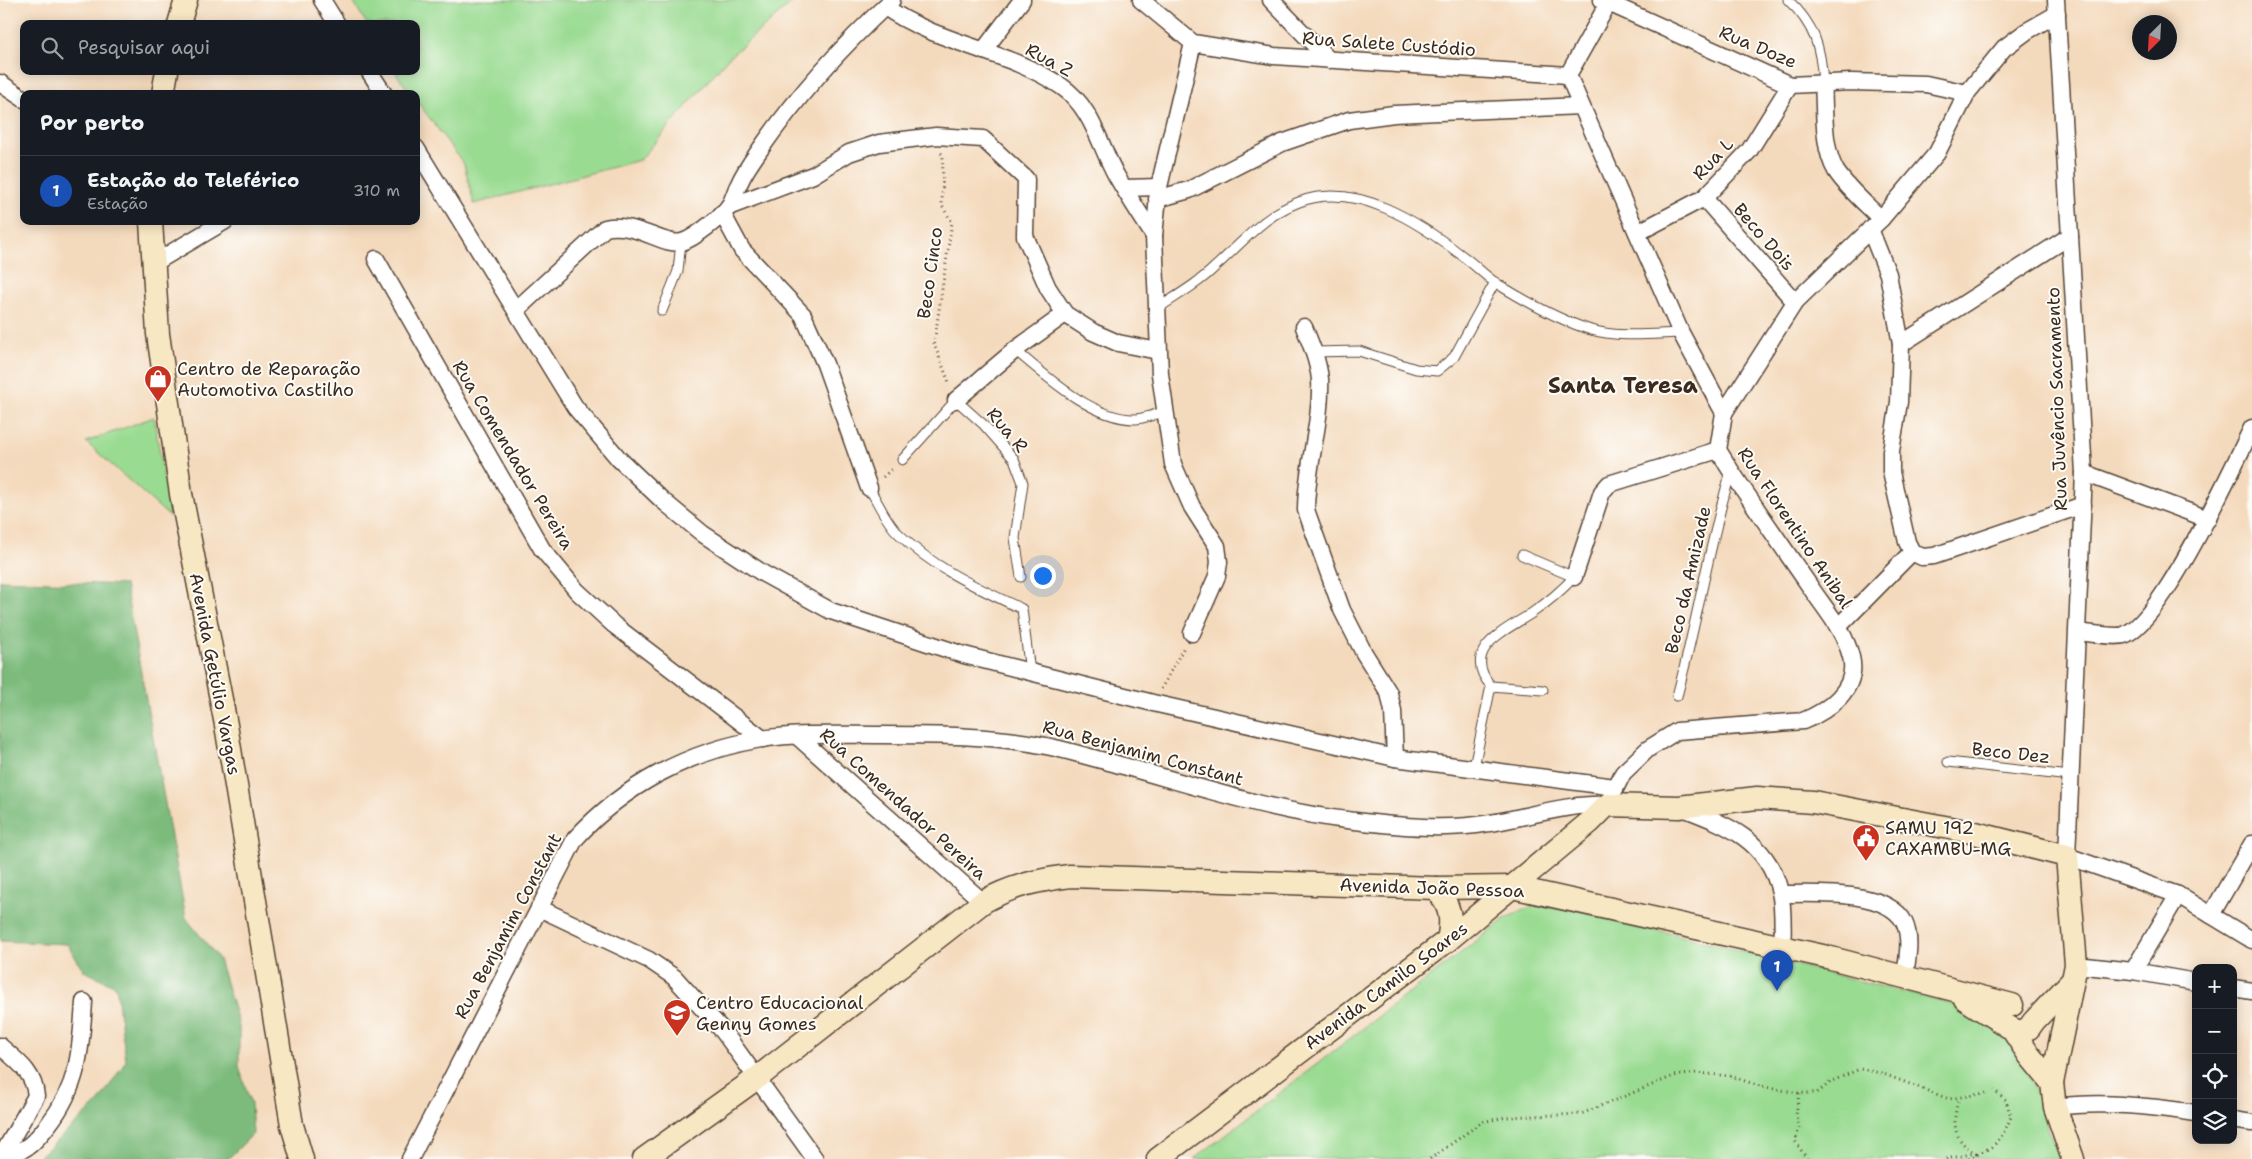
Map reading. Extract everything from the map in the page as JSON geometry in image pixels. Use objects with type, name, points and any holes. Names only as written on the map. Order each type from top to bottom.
[{"type":"street","points":[[180,20],[186,0]]},
{"type":"street","points":[[322,0],[334,20]]},
{"type":"street","points":[[983,52],[1022,0]]},
{"type":"street","name":"Rua Salete Custódio","points":[[1140,0],[1193,43],[1274,56],[1568,75]]},
{"type":"street","points":[[1271,0],[1329,60]]},
{"type":"street","points":[[1605,1],[1568,75],[1639,232],[1681,333],[1724,413],[1795,302],[1875,224],[1937,153],[1967,92],[2004,48],[2056,7]]},
{"type":"street","name":"Rua Doze","points":[[1605,1],[1790,85],[1824,83],[1926,84],[1967,92]]},
{"type":"street","points":[[725,210],[759,151],[794,105],[829,62],[889,4]]},
{"type":"street","name":"Rua Z","points":[[889,4],[915,26],[983,52],[1061,86],[1088,115],[1125,188],[1154,236]]},
{"type":"street","name":"Rua Juvêncio Sacramento","points":[[2056,7],[2084,473],[2067,856]]},
{"type":"street","points":[[1192,633],[1217,576],[1219,562],[1217,546],[1192,507],[1173,464],[1158,351],[1154,236],[1158,193],[1193,43]]},
{"type":"street","points":[[164,90],[166,75]]},
{"type":"street","points":[[371,75],[378,90]]},
{"type":"street","points":[[0,83],[20,96]]},
{"type":"street","points":[[1824,83],[1831,159],[1837,171],[1875,224],[1888,274],[1901,344],[1899,402],[1891,451],[1891,472],[1906,542],[1912,552],[1922,557],[1934,556],[2083,505]]},
{"type":"street","name":"Rua L","points":[[1639,232],[1704,198],[1749,151],[1790,85]]},
{"type":"street","points":[[1125,188],[1158,193],[1189,190],[1282,143],[1349,120],[1394,114],[1581,106]]},
{"type":"street","points":[[516,310],[605,228],[618,225],[632,227],[666,240],[681,242],[698,233],[725,210],[813,176],[850,153],[879,143],[936,136],[983,140],[1026,179],[1025,236],[1048,288],[1065,314],[1093,332],[1118,343],[1158,351]]},
{"type":"street","points":[[420,154],[575,407],[612,451],[662,500],[703,534],[764,574],[831,611],[964,655],[1030,672],[1153,703],[1395,758],[1474,767],[1611,796],[1679,807],[1723,824],[1750,842],[1772,866],[1781,894],[1783,946]]},
{"type":"street","name":"Beco Dois","points":[[1704,198],[1795,302]]},
{"type":"street","points":[[725,210],[742,250],[803,316],[825,364],[869,488]]},
{"type":"street","name":"Avenida Getúlio Vargas","points":[[151,225],[158,334],[181,494],[226,724],[292,1125],[302,1159]]},
{"type":"street","points":[[154,263],[218,225]]},
{"type":"street","points":[[1901,344],[2070,236]]},
{"type":"street","name":"Rua Comendador Pereira","points":[[376,259],[542,549],[577,591],[614,625],[762,739]]},
{"type":"street","points":[[956,400],[1015,350],[1065,314]]},
{"type":"street","points":[[1304,327],[1314,352],[1320,378],[1319,406],[1306,492],[1306,510],[1342,610],[1364,654],[1389,693],[1393,711],[1395,758]]},
{"type":"street","name":"Rua Florentino Anibal","points":[[1611,796],[1623,773],[1648,749],[1677,731],[1774,725],[1803,721],[1819,715],[1836,702],[1846,689],[1851,675],[1851,658],[1838,627],[1730,471],[1718,450],[1724,413]]},
{"type":"street","points":[[2078,632],[2122,636],[2138,627],[2151,612],[2208,519],[2252,428]]},
{"type":"street","points":[[1574,577],[1602,492],[1608,484],[1718,450]]},
{"type":"street","points":[[2084,473],[2208,519]]},
{"type":"street","points":[[1838,627],[1912,552]]},
{"type":"street","name":"Rua Benjamim Constant","points":[[410,1159],[575,839],[594,818],[618,799],[665,770],[719,748],[762,739],[797,736],[929,735],[1046,746],[1255,803],[1311,815],[1374,823],[1436,826],[1487,824],[1552,811],[1611,796]]},
{"type":"street","name":"Rua Comendador Pereira","points":[[797,736],[983,902]]},
{"type":"street","name":"Avenida Camilo Soares","points":[[1158,1159],[1448,940],[1590,822],[1611,796]]},
{"type":"street","points":[[1679,807],[1757,798],[1813,802],[1961,830],[2067,856],[2178,895],[2252,940]]},
{"type":"street","points":[[2212,915],[2247,868],[2252,844]]},
{"type":"street","points":[[2067,856],[2074,974],[2052,1083],[2055,1107],[2072,1159]]},
{"type":"street","name":"Avenida João Pessoa","points":[[644,1159],[757,1078],[983,902],[1003,890],[1032,881],[1070,876],[1436,888],[1512,887],[1783,946],[1943,985],[2021,1018],[2060,1042]]},
{"type":"street","points":[[1436,888],[1447,902],[1450,912],[1452,924],[1448,940]]},
{"type":"street","points":[[1781,894],[1837,894],[1879,902],[1897,912],[1905,924],[1909,945],[1905,976]]},
{"type":"street","points":[[2133,970],[2178,895]]},
{"type":"street","points":[[539,908],[650,960],[674,977],[690,992],[722,1031],[815,1159]]},
{"type":"street","points":[[2052,1083],[2029,1056],[2021,1018],[2074,974],[2133,970],[2192,981]]},
{"type":"street","points":[[2237,989],[2252,991]]},
{"type":"street","points":[[1,1158],[25,1150],[33,1144],[65,1101],[72,1088],[80,1054],[84,1002]]},
{"type":"street","points":[[0,1046],[31,1076],[35,1085],[36,1096],[1,1158]]},
{"type":"street","points":[[2055,1107],[2103,1104],[2160,1107],[2192,1112]]},
{"type":"street","points":[[2237,1121],[2252,1123]]},
{"type":"street","points":[[284,1159],[292,1125]]},
{"type":"lane","points":[[1788,0],[1811,26],[1822,53],[1824,83]]},
{"type":"lane","points":[[1158,308],[1189,288],[1216,266],[1248,234],[1277,214],[1299,202],[1327,195],[1357,197],[1385,208],[1463,256],[1495,282],[1554,315],[1592,330],[1632,336],[1681,333]]},
{"type":"lane","points":[[662,311],[678,271],[681,242]]},
{"type":"lane","points":[[1314,352],[1359,351],[1416,369],[1437,371],[1454,357],[1495,282]]},
{"type":"lane","points":[[1015,350],[1065,392],[1107,413],[1136,419],[1166,411]]},
{"type":"lane","points":[[902,460],[956,400]]},
{"type":"lane","name":"Rua R","points":[[956,400],[984,425],[1014,459],[1023,484],[1015,538],[1021,577]]},
{"type":"lane","name":"Beco da Amizade","points":[[1678,696],[1730,471]]},
{"type":"lane","points":[[869,488],[897,533],[937,563],[976,586],[1022,609],[1030,672]]},
{"type":"lane","points":[[1522,554],[1574,577],[1556,596],[1491,639],[1481,660],[1482,675],[1492,686],[1543,690]]},
{"type":"lane","points":[[1474,767],[1492,686]]},
{"type":"lane","name":"Beco Dez","points":[[1948,762],[2070,776]]},
{"type":"path","name":"Beco Cinco","points":[[912,138],[933,144],[943,156],[942,206],[952,222],[934,344],[956,400]]},
{"type":"path","points":[[869,488],[902,460]]},
{"type":"path","points":[[1153,703],[1192,633]]},
{"type":"path","points":[[1430,1159],[1482,1122],[1506,1117],[1581,1114],[1674,1076],[1697,1073],[1730,1076],[1763,1087],[1799,1093],[1817,1093],[1832,1081],[1860,1069],[1881,1073],[1949,1099],[1986,1093]]},
{"type":"path","points":[[1946,1159],[1976,1153],[1993,1146],[2006,1129],[2011,1117],[2006,1100],[1994,1090]]},
{"type":"path","points":[[1799,1093],[1796,1115],[1799,1128],[1795,1141],[1807,1159]]},
{"type":"path","points":[[1959,1098],[1954,1113],[1956,1132],[1965,1148],[1976,1153]]},
{"type":"path","points":[[1969,1159],[1976,1153]]},
{"type":"green space","points":[[352,0],[795,0],[727,59],[640,160],[474,204],[464,164],[420,105],[420,90],[408,90],[397,75],[420,75],[420,20],[364,20]]},
{"type":"green space","points":[[154,417],[170,517],[86,442]]},
{"type":"green space","points":[[0,580],[125,585],[186,918],[219,959],[239,1026],[239,1067],[251,1104],[253,1134],[228,1159],[37,1159],[98,1103],[126,1061],[116,986],[84,971],[67,944],[0,941]]},
{"type":"green space","points":[[1543,901],[1978,1011],[2021,1052],[2059,1159],[1194,1159],[1506,918]]},
{"type":"place","name":"Centro de Reparação Automotiva Castilho","points":[[158,403]]},
{"type":"place","name":"SAMU 192 CAXAMBU-MG","points":[[1866,862]]},
{"type":"place","name":"Estação do Teleférico","points":[[1777,991]]},
{"type":"place","name":"Centro Educacional Genny Gomes","points":[[677,1037]]},
{"type":"district","name":"Santa Teresa","points":[[1623,385]]}]
